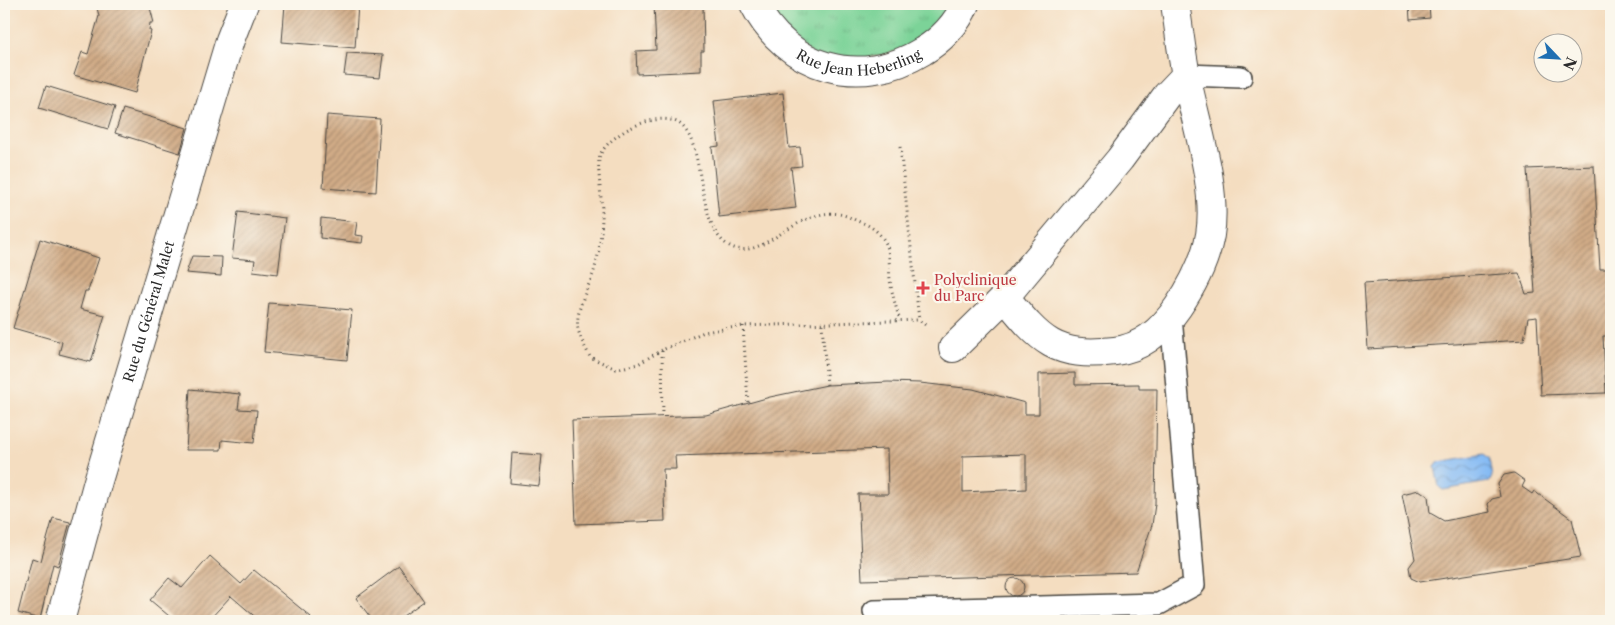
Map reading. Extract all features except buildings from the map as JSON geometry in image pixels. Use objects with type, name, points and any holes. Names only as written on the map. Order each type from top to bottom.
[{"type":"street","name":"Rue du Général Malet","points":[[60,621],[101,473],[230,40],[244,4]]},
{"type":"street","name":"Rue Jean Heberling","points":[[754,4],[764,24],[792,51],[827,67],[866,72],[905,63],[938,42],[963,12],[965,4]]},
{"type":"street","points":[[1005,297],[1038,336],[1052,345],[1078,353],[1128,350],[1152,337],[1171,317],[1194,281],[1205,256],[1210,234],[1210,206],[1204,154],[1186,75],[1175,4]]},
{"type":"street","points":[[953,348],[1005,297],[1120,159],[1167,95],[1186,75]]},
{"type":"lane","points":[[1186,75],[1241,77]]},
{"type":"lane","points":[[874,611],[1159,604],[1194,585],[1171,317]]},
{"type":"path","points":[[900,147],[919,320],[900,321],[822,324],[743,326],[704,332],[662,350],[638,364],[616,369],[590,357],[578,329],[582,300],[594,270],[601,237],[599,157],[608,144],[621,133],[640,124],[658,120],[675,120],[685,128],[694,142],[702,192],[712,221],[719,238],[734,248],[749,250],[771,241],[793,224],[815,216],[838,214],[872,226],[886,245],[890,281],[900,321]]},
{"type":"path","points":[[822,324],[827,385]]},
{"type":"path","points":[[743,326],[748,403]]},
{"type":"path","points":[[662,350],[663,417]]},
{"type":"green space","points":[[754,4],[965,4],[938,42],[827,67]]},
{"type":"water","points":[[1484,454],[1489,458],[1492,477],[1489,482],[1443,490],[1439,487],[1435,467],[1439,462]]},
{"type":"place","name":"Polyclinique du Parc","points":[[923,288]]}]
